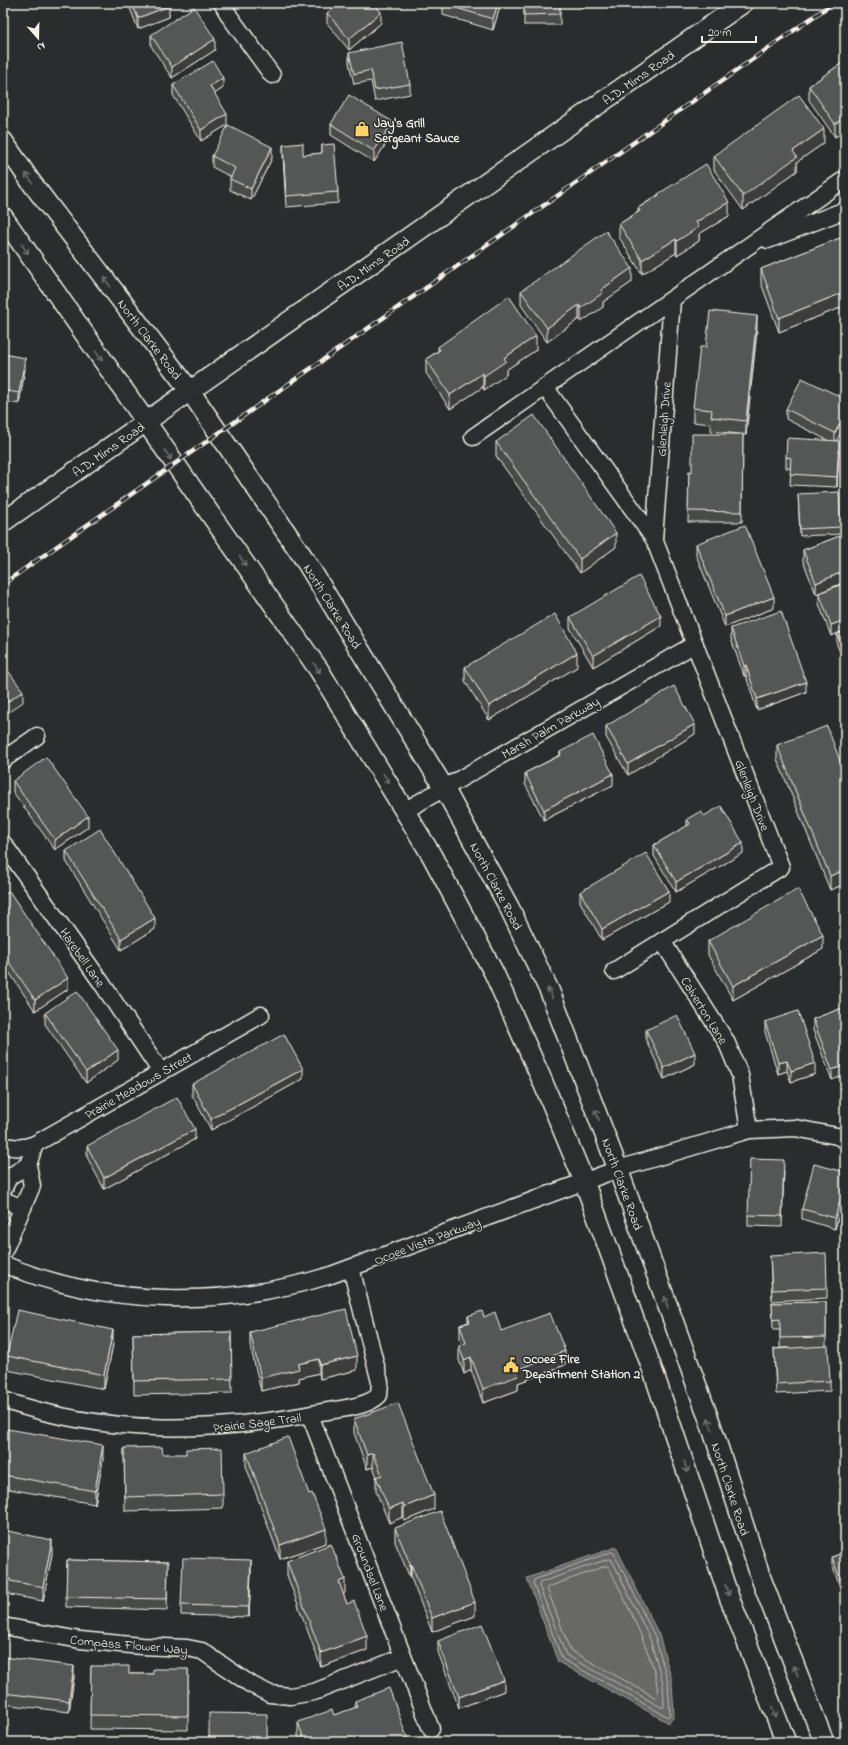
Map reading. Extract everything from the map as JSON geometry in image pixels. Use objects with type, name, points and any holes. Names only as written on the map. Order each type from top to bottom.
[{"type":"street","points":[[222,3],[230,17],[272,75]]},
{"type":"street","name":"A.D. Mims Road","points":[[3,522],[743,3]]},
{"type":"street","name":"North Clarke Road","points":[[3,141],[31,182],[190,391],[305,560],[444,788],[509,907],[550,992],[618,1169],[710,1422],[762,1581],[824,1742]]},
{"type":"street","points":[[473,437],[845,179]]},
{"type":"street","points":[[742,250],[845,210]]},
{"type":"street","points":[[3,217],[319,670],[406,810],[494,973],[542,1080],[584,1182],[657,1383],[729,1597],[784,1736]]},
{"type":"street","name":"Glenleigh Drive","points":[[654,539],[672,300]]},
{"type":"street","name":"Glenleigh Drive","points":[[545,387],[654,539],[782,868],[614,971]]},
{"type":"street","name":"Marsh Palm Parkway","points":[[406,810],[695,644]]},
{"type":"street","points":[[3,760],[37,736]]},
{"type":"street","name":"Harebell Lane","points":[[3,843],[101,982],[161,1072]]},
{"type":"street","name":"Calverton Lane","points":[[662,942],[726,1041],[740,1075],[749,1130]]},
{"type":"street","name":"Prairie Meadows Street","points":[[3,1145],[21,1149],[35,1144],[261,1015]]},
{"type":"street","name":"Ocoee Vista Parkway","points":[[3,1264],[43,1279],[71,1286],[116,1294],[179,1298],[232,1296],[306,1283],[351,1268],[618,1169],[749,1130],[795,1128],[838,1136],[845,1140]]},
{"type":"street","points":[[3,1253],[32,1186],[28,1165],[35,1144]]},
{"type":"street","points":[[3,1190],[9,1177],[28,1165]]},
{"type":"street","points":[[3,1200],[23,1208]]},
{"type":"street","name":"Prairie Sage Trail","points":[[3,1400],[51,1414],[80,1420],[178,1429],[216,1428],[251,1424],[310,1415],[370,1402],[379,1395],[380,1382],[351,1268]]},
{"type":"street","name":"Groundsel Lane","points":[[310,1415],[431,1729]]},
{"type":"street","name":"Compass Flower Way","points":[[3,1626],[80,1640],[141,1646],[187,1648],[202,1651],[250,1684],[270,1694],[290,1696],[314,1692],[404,1657]]},
{"type":"water","points":[[616,1547],[659,1635],[672,1681],[674,1716],[669,1723],[558,1662],[527,1578]]},
{"type":"building","points":[[132,3],[168,3],[169,6],[138,18]]},
{"type":"building","points":[[338,3],[374,3],[381,12],[349,39],[327,13]]},
{"type":"building","points":[[443,3],[498,3],[493,19]]},
{"type":"building","points":[[524,3],[560,3],[560,14],[524,15]]},
{"type":"building","points":[[194,7],[215,39],[172,67],[151,35]]},
{"type":"building","points":[[402,42],[410,84],[375,90],[371,70],[354,74],[349,53]]},
{"type":"building","points":[[213,61],[223,78],[210,86],[227,114],[201,130],[173,85]]},
{"type":"building","points":[[845,61],[845,117],[835,124],[809,86]]},
{"type":"building","points":[[349,95],[393,122],[374,151],[331,124]]},
{"type":"building","points":[[799,95],[824,129],[793,151],[797,157],[743,196],[714,156]]},
{"type":"building","points":[[228,125],[272,147],[251,189],[230,179],[235,168],[212,156]]},
{"type":"building","points":[[303,143],[303,155],[322,153],[322,145],[334,144],[338,192],[286,196],[283,145]]},
{"type":"building","points":[[706,164],[729,202],[696,222],[699,227],[642,260],[619,224],[640,211],[638,208],[659,195],[658,194]]},
{"type":"building","points":[[606,231],[632,268],[601,290],[603,293],[581,308],[579,305],[547,328],[521,291]]},
{"type":"building","points":[[845,236],[845,292],[779,318],[761,269]]},
{"type":"building","points":[[509,296],[536,336],[504,358],[506,361],[484,376],[483,373],[450,395],[426,359],[440,350],[438,347]]},
{"type":"building","points":[[710,311],[757,316],[746,421],[711,417],[712,410],[693,408],[700,347],[706,347]]},
{"type":"building","points":[[3,354],[25,358],[19,393],[3,390]]},
{"type":"building","points":[[802,378],[845,399],[845,414],[835,433],[786,409]]},
{"type":"building","points":[[534,415],[616,533],[580,559],[496,442]]},
{"type":"building","points":[[692,434],[743,434],[742,512],[688,511],[689,471],[692,472]]},
{"type":"building","points":[[787,438],[839,441],[837,477],[790,474],[791,458],[786,457]]},
{"type":"building","points":[[839,492],[841,527],[800,529],[798,494]]},
{"type":"building","points":[[745,525],[774,597],[725,616],[696,544]]},
{"type":"building","points":[[845,534],[845,571],[816,583],[803,550]]},
{"type":"building","points":[[639,576],[661,616],[593,656],[570,617]]},
{"type":"building","points":[[845,583],[845,620],[831,625],[819,593]]},
{"type":"building","points":[[781,611],[806,682],[757,699],[746,665],[744,666],[731,628]]},
{"type":"building","points":[[555,614],[577,653],[489,706],[465,667]]},
{"type":"building","points":[[845,631],[845,654],[837,634]]},
{"type":"building","points":[[3,664],[23,691],[3,705]]},
{"type":"building","points":[[674,686],[695,724],[628,764],[606,726]]},
{"type":"building","points":[[827,726],[845,774],[845,870],[830,876],[777,745]]},
{"type":"building","points":[[593,735],[613,774],[544,810],[525,773],[561,755],[560,752]]},
{"type":"building","points":[[46,757],[88,816],[55,840],[13,781]]},
{"type":"building","points":[[721,806],[743,843],[676,882],[654,845],[690,824],[687,819],[701,811],[704,816]]},
{"type":"building","points":[[100,829],[155,918],[121,939],[66,851]]},
{"type":"building","points":[[646,853],[669,891],[602,929],[580,892]]},
{"type":"building","points":[[798,889],[823,935],[733,986],[708,941]]},
{"type":"building","points":[[9,891],[68,978],[35,1000],[3,953],[3,895]]},
{"type":"building","points":[[77,991],[118,1050],[86,1072],[45,1013]]},
{"type":"building","points":[[845,1007],[845,1065],[832,1070],[813,1019]]},
{"type":"building","points":[[798,1011],[815,1063],[791,1071],[787,1061],[778,1063],[765,1022]]},
{"type":"building","points":[[677,1015],[695,1053],[664,1068],[646,1030]]},
{"type":"building","points":[[284,1034],[303,1069],[211,1119],[192,1084]]},
{"type":"building","points":[[177,1097],[195,1129],[104,1178],[87,1146]]},
{"type":"building","points":[[750,1159],[784,1160],[782,1216],[748,1215]]},
{"type":"building","points":[[814,1164],[845,1172],[845,1183],[835,1218],[802,1209]]},
{"type":"building","points":[[826,1253],[827,1288],[772,1290],[770,1256]]},
{"type":"building","points":[[826,1302],[826,1337],[780,1338],[780,1319],[773,1320],[772,1303]]},
{"type":"building","points":[[346,1309],[357,1356],[320,1365],[319,1359],[298,1364],[299,1369],[261,1378],[250,1332]]},
{"type":"building","points":[[17,1310],[113,1330],[104,1375],[7,1356]]},
{"type":"building","points":[[482,1311],[484,1317],[495,1312],[501,1331],[550,1313],[565,1351],[516,1370],[518,1376],[483,1389],[471,1357],[464,1360],[459,1346],[466,1343],[460,1325],[470,1322],[468,1316]]},
{"type":"building","points":[[231,1332],[232,1379],[134,1381],[133,1334]]},
{"type":"building","points":[[828,1346],[830,1381],[776,1384],[774,1349]]},
{"type":"building","points":[[398,1403],[434,1495],[404,1507],[403,1503],[389,1509],[376,1477],[382,1475],[373,1453],[367,1455],[354,1419]]},
{"type":"building","points":[[7,1429],[103,1445],[95,1491],[3,1475],[3,1451]]},
{"type":"building","points":[[288,1437],[309,1494],[312,1493],[326,1529],[280,1545],[246,1453]]},
{"type":"building","points":[[162,1447],[163,1454],[186,1454],[186,1449],[222,1448],[223,1494],[125,1497],[124,1448]]},
{"type":"building","points":[[440,1511],[475,1602],[432,1618],[395,1528]]},
{"type":"building","points":[[3,1530],[52,1540],[43,1587],[10,1581],[10,1579],[3,1578]]},
{"type":"building","points":[[331,1544],[345,1579],[339,1582],[347,1604],[354,1601],[367,1636],[321,1653],[287,1561]]},
{"type":"building","points":[[845,1552],[845,1590],[844,1590],[832,1557]]},
{"type":"building","points":[[183,1558],[251,1560],[249,1607],[181,1605]]},
{"type":"building","points":[[67,1560],[168,1562],[167,1599],[66,1597]]},
{"type":"building","points":[[482,1624],[504,1680],[459,1697],[438,1641]]},
{"type":"building","points":[[3,1657],[74,1666],[69,1701],[3,1693]]},
{"type":"building","points":[[91,1666],[129,1666],[129,1674],[153,1674],[153,1669],[188,1669],[188,1716],[90,1715]]},
{"type":"building","points":[[389,1688],[408,1740],[403,1742],[305,1742],[298,1722],[332,1710],[334,1715],[357,1707],[355,1701]]},
{"type":"building","points":[[209,1713],[267,1714],[267,1742],[209,1742]]},
{"type":"railway","points":[[3,584],[833,3]]},
{"type":"place","name":"Jay's Grill Sergeant Sauce","points":[[362,129]]},
{"type":"place","name":"Ocoee Fire Department Station 2","points":[[511,1365]]}]
